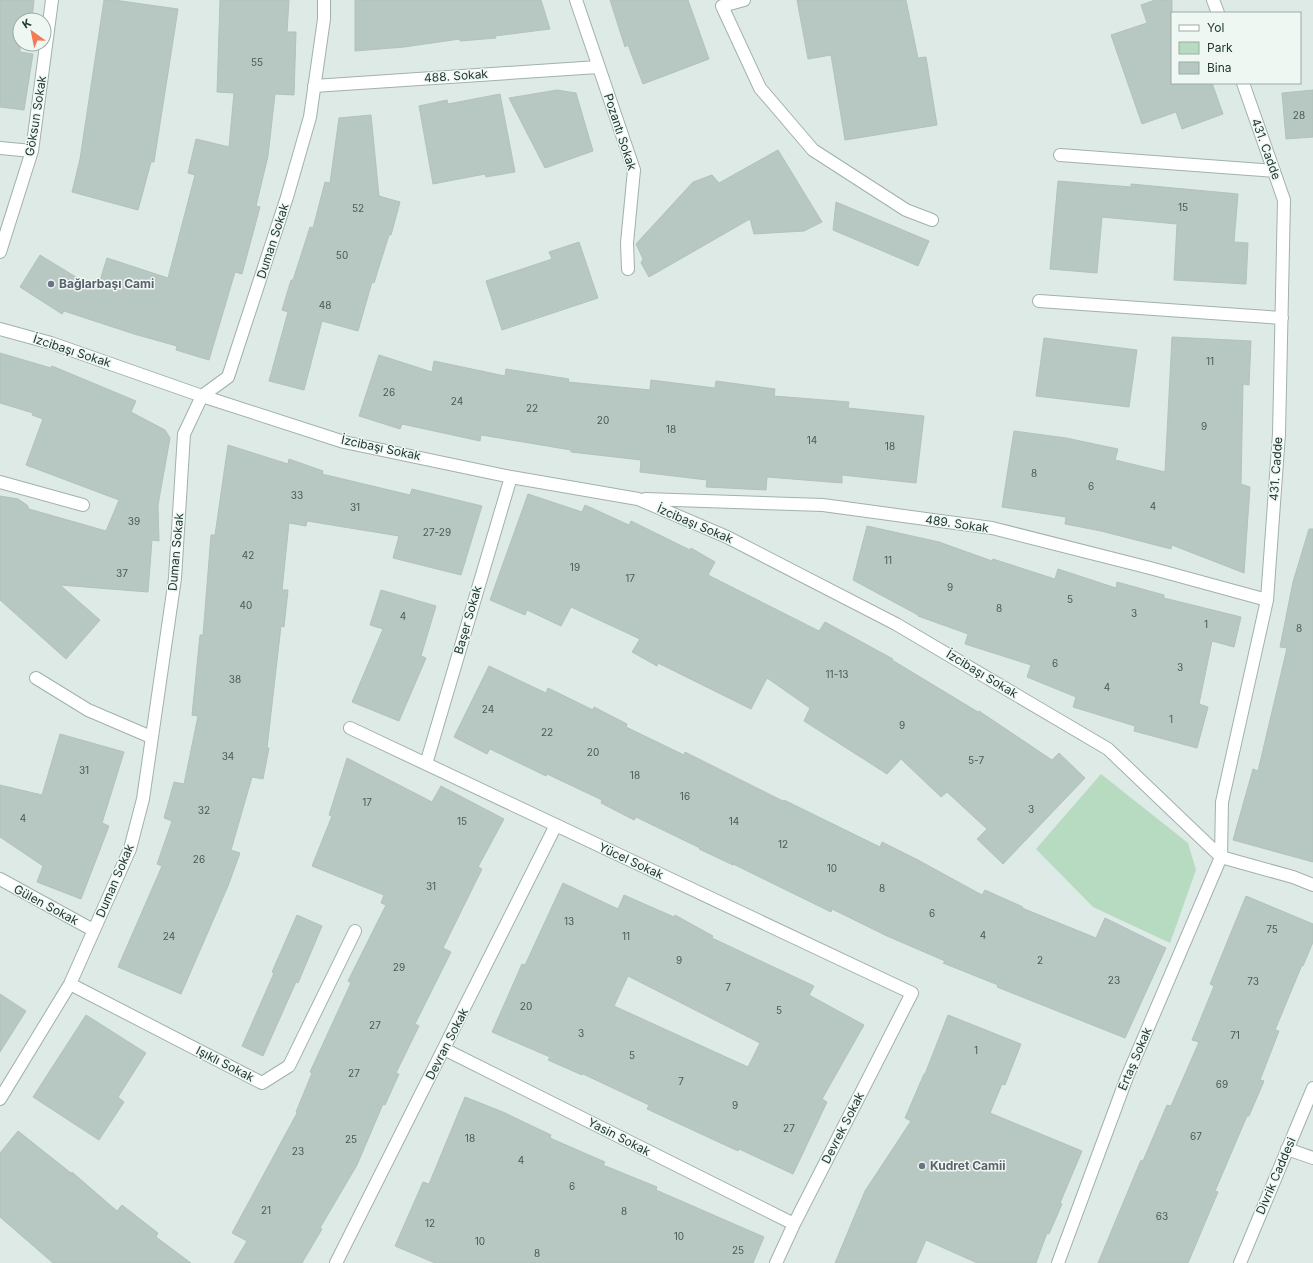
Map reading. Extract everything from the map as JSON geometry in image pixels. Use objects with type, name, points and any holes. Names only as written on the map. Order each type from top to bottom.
[{"type":"street","name":"Göksun Sokak","points":[[0,252],[32,151],[52,0]]},
{"type":"street","name":"Duman Sokak","points":[[0,1099],[70,984],[130,849],[143,798],[175,578],[184,434],[202,396],[228,377],[310,117],[324,20],[324,0]]},
{"type":"street","name":"Pozantı Sokak","points":[[576,0],[634,170],[627,243],[628,269]]},
{"type":"street","points":[[744,0],[722,6],[760,88],[813,150],[906,210],[932,220]]},
{"type":"street","points":[[1213,0],[1218,12]]},
{"type":"street","name":"488. Sokak","points":[[314,86],[598,67]]},
{"type":"street","name":"431. Cadde","points":[[1221,857],[1222,802],[1267,600],[1279,434],[1284,200],[1243,84]]},
{"type":"street","points":[[0,148],[32,151]]},
{"type":"street","points":[[1060,155],[1274,171]]},
{"type":"street","points":[[1039,301],[1282,318]]},
{"type":"street","name":"İzcibaşı Sokak","points":[[0,330],[51,343],[202,396],[344,442],[511,477],[638,499],[727,537],[896,624],[1108,749],[1221,857],[1293,877],[1313,885]]},
{"type":"street","name":"Başer Sokak","points":[[426,764],[511,477]]},
{"type":"street","points":[[0,482],[83,505]]},
{"type":"street","name":"489. Sokak","points":[[638,499],[823,505],[992,528],[1150,568],[1267,600]]},
{"type":"street","points":[[36,678],[88,710],[151,737]]},
{"type":"street","name":"Yücel Sokak","points":[[350,728],[912,993]]},
{"type":"street","name":"Devran Sokak","points":[[338,1263],[556,825]]},
{"type":"street","name":"Ertaş Sokak","points":[[1058,1263],[1127,1077],[1221,857]]},
{"type":"street","name":"Gülen Sokak","points":[[0,879],[93,930]]},
{"type":"street","name":"Işıklı Sokak","points":[[70,984],[262,1083],[289,1066],[355,931]]},
{"type":"street","name":"Devrek Sokak","points":[[776,1263],[794,1224],[912,993]]},
{"type":"street","name":"Yasin Sokak","points":[[444,1049],[794,1224]]},
{"type":"street","name":"Divrik Caddesi","points":[[1240,1263],[1313,1088]]},
{"type":"street","points":[[1288,1149],[1313,1158]]},
{"type":"green space","points":[[1101,774],[1188,843],[1196,870],[1170,943],[1093,907],[1036,849]]},
{"type":"building","points":[[0,0],[34,0],[33,12],[12,12],[12,52],[33,54],[24,110],[0,107]]},
{"type":"building","points":[[104,0],[114,0],[178,9],[154,162],[151,162],[138,210],[72,192],[80,159]]},
{"type":"building","points":[[220,0],[289,0],[287,32],[296,32],[294,95],[275,94],[268,156],[256,206],[260,207],[242,274],[235,272],[209,360],[176,350],[177,346],[134,334],[64,311],[62,314],[20,287],[40,255],[97,290],[107,258],[168,278],[195,175],[188,173],[196,139],[229,147],[234,93],[217,92]]},
{"type":"building","points":[[355,0],[541,0],[550,29],[495,36],[496,38],[460,41],[460,39],[404,47],[355,51]]},
{"type":"building","points":[[610,0],[688,0],[709,59],[643,84],[628,45],[625,47]]},
{"type":"building","points":[[797,0],[906,0],[918,58],[926,57],[937,125],[845,140],[831,55],[808,59]]},
{"type":"building","points":[[1155,0],[1172,0],[1171,84],[1212,84],[1223,114],[1182,129],[1176,112],[1142,124],[1111,35],[1147,23],[1141,5]]},
{"type":"building","points":[[557,90],[576,93],[593,151],[545,168],[509,98]]},
{"type":"building","points":[[1313,90],[1313,137],[1286,139],[1282,93]]},
{"type":"building","points":[[500,94],[515,172],[486,177],[485,174],[433,184],[419,106],[447,100],[448,104]]},
{"type":"building","points":[[371,115],[379,196],[400,202],[391,235],[389,235],[374,283],[372,282],[358,331],[322,321],[304,390],[269,381],[288,312],[282,310],[291,280],[293,280],[310,227],[313,228],[325,182],[330,183],[339,118]]},
{"type":"building","points":[[778,150],[822,222],[804,231],[754,234],[750,219],[649,277],[641,263],[643,259],[636,244],[693,182],[712,175],[719,183]]},
{"type":"building","points":[[1058,181],[1131,187],[1131,184],[1238,194],[1234,242],[1248,243],[1246,284],[1174,280],[1177,224],[1102,217],[1097,273],[1050,269]]},
{"type":"building","points":[[836,202],[929,241],[918,266],[833,230]]},
{"type":"building","points":[[579,242],[598,298],[502,330],[486,281],[552,259],[549,252]]},
{"type":"building","points":[[1172,337],[1251,341],[1249,385],[1243,384],[1241,484],[1250,487],[1244,573],[1172,545],[1171,549],[1101,531],[1065,524],[1066,517],[1002,507],[1014,431],[1066,438],[1118,449],[1115,460],[1165,472]]},
{"type":"building","points":[[1044,338],[1137,350],[1129,407],[1036,396]]},
{"type":"building","points":[[0,353],[51,368],[52,366],[136,401],[131,412],[165,430],[170,438],[158,505],[159,541],[152,540],[148,592],[60,585],[100,620],[66,659],[0,600],[0,496],[18,499],[27,505],[29,509],[106,531],[119,500],[26,465],[43,419],[32,415],[33,413],[0,403]]},
{"type":"building","points":[[379,355],[432,372],[434,361],[505,376],[506,369],[569,379],[568,382],[650,390],[651,380],[715,388],[716,381],[775,389],[774,396],[849,402],[848,408],[924,416],[916,483],[842,475],[842,483],[767,477],[766,490],[706,487],[707,480],[640,472],[641,460],[571,452],[571,450],[481,435],[480,441],[402,424],[400,429],[359,416]]},
{"type":"building","points":[[228,445],[288,464],[289,459],[323,471],[322,474],[410,495],[412,489],[482,506],[461,575],[393,558],[399,536],[307,521],[306,526],[289,523],[282,590],[288,590],[284,627],[281,626],[267,748],[269,748],[263,779],[252,777],[231,850],[240,853],[228,886],[181,994],[118,967],[162,866],[157,864],[172,821],[164,818],[174,782],[184,784],[198,716],[192,715],[200,635],[203,635],[211,535],[215,535]]},
{"type":"building","points":[[528,494],[582,512],[585,505],[629,525],[631,521],[690,550],[691,548],[715,562],[708,575],[819,631],[825,622],[893,659],[892,660],[978,712],[979,711],[1052,760],[1059,753],[1085,778],[1003,864],[977,839],[987,829],[947,792],[941,797],[901,759],[887,774],[804,721],[810,708],[767,678],[751,709],[658,663],[657,666],[632,652],[640,639],[571,607],[561,626],[527,610],[525,615],[490,600]]},
{"type":"building","points":[[867,526],[939,542],[992,561],[993,559],[1055,579],[1058,569],[1116,588],[1117,582],[1164,595],[1164,598],[1241,617],[1234,647],[1212,641],[1199,704],[1208,707],[1197,748],[1134,731],[1135,726],[1073,707],[1076,697],[1027,677],[1031,665],[965,644],[968,634],[918,616],[853,580]]},
{"type":"building","points":[[1309,529],[1313,529],[1313,862],[1233,840],[1253,769],[1258,771],[1287,648],[1280,647],[1293,582]]},
{"type":"building","points":[[381,590],[436,606],[421,656],[426,658],[399,721],[352,702],[383,629],[370,625]]},
{"type":"building","points":[[489,666],[546,693],[548,688],[593,710],[594,707],[627,724],[626,727],[684,755],[685,752],[880,847],[882,842],[982,895],[985,890],[1023,907],[1022,908],[1096,938],[1105,918],[1166,948],[1125,1038],[997,987],[998,985],[943,963],[945,961],[887,936],[832,909],[831,912],[636,817],[634,820],[601,803],[602,800],[547,774],[546,776],[490,749],[487,754],[454,737]]},
{"type":"building","points":[[60,734],[124,752],[102,823],[109,826],[81,899],[37,882],[43,866],[0,837],[0,785],[42,795]]},
{"type":"building","points":[[347,758],[432,802],[441,786],[504,819],[478,867],[482,869],[443,948],[451,952],[415,1024],[419,1026],[396,1073],[399,1074],[385,1105],[383,1104],[357,1165],[320,1228],[322,1229],[302,1263],[234,1263],[247,1241],[232,1233],[297,1113],[296,1112],[312,1073],[310,1072],[351,983],[348,981],[386,905],[381,903],[384,895],[312,866],[332,816],[329,815]]},
{"type":"building","points":[[563,883],[618,909],[624,895],[674,917],[675,915],[713,936],[712,938],[814,986],[809,995],[864,1025],[822,1099],[827,1102],[793,1174],[739,1149],[738,1151],[647,1109],[649,1105],[583,1074],[582,1075],[548,1060],[550,1057],[492,1032],[522,964],[525,965]],"holes":[[[628,976],[760,1043],[748,1067],[614,1006]]]},
{"type":"building","points":[[1246,896],[1313,924],[1313,942],[1275,1030],[1279,1031],[1260,1080],[1264,1081],[1249,1116],[1247,1116],[1215,1191],[1218,1192],[1188,1263],[1098,1263],[1141,1160],[1143,1161],[1167,1105],[1171,1106],[1199,1042],[1192,1040],[1214,986],[1210,984]]},
{"type":"building","points":[[297,915],[322,926],[298,983],[296,982],[263,1056],[242,1046],[274,973],[272,972]]},
{"type":"building","points":[[0,994],[26,1011],[0,1052]]},
{"type":"building","points":[[86,1015],[146,1053],[118,1097],[124,1102],[99,1140],[33,1097]]},
{"type":"building","points":[[948,1015],[1021,1044],[1005,1085],[1002,1084],[990,1113],[1082,1151],[1060,1203],[1062,1204],[1049,1234],[1047,1233],[1036,1263],[977,1263],[926,1240],[916,1263],[835,1263],[865,1191],[911,1121],[905,1118],[925,1074]]},
{"type":"building","points":[[465,1097],[503,1112],[551,1135],[550,1138],[605,1162],[603,1165],[657,1187],[656,1190],[764,1237],[753,1263],[435,1263],[395,1246],[423,1182],[429,1184]]},
{"type":"building","points":[[18,1131],[71,1173],[72,1172],[117,1211],[122,1205],[158,1233],[156,1237],[191,1263],[53,1263],[0,1217],[0,1153]]},
{"type":"place","name":"Bağlarbaşı Cami","points":[[51,284]]},
{"type":"place","name":"Kudret Camii","points":[[922,1166]]}]
